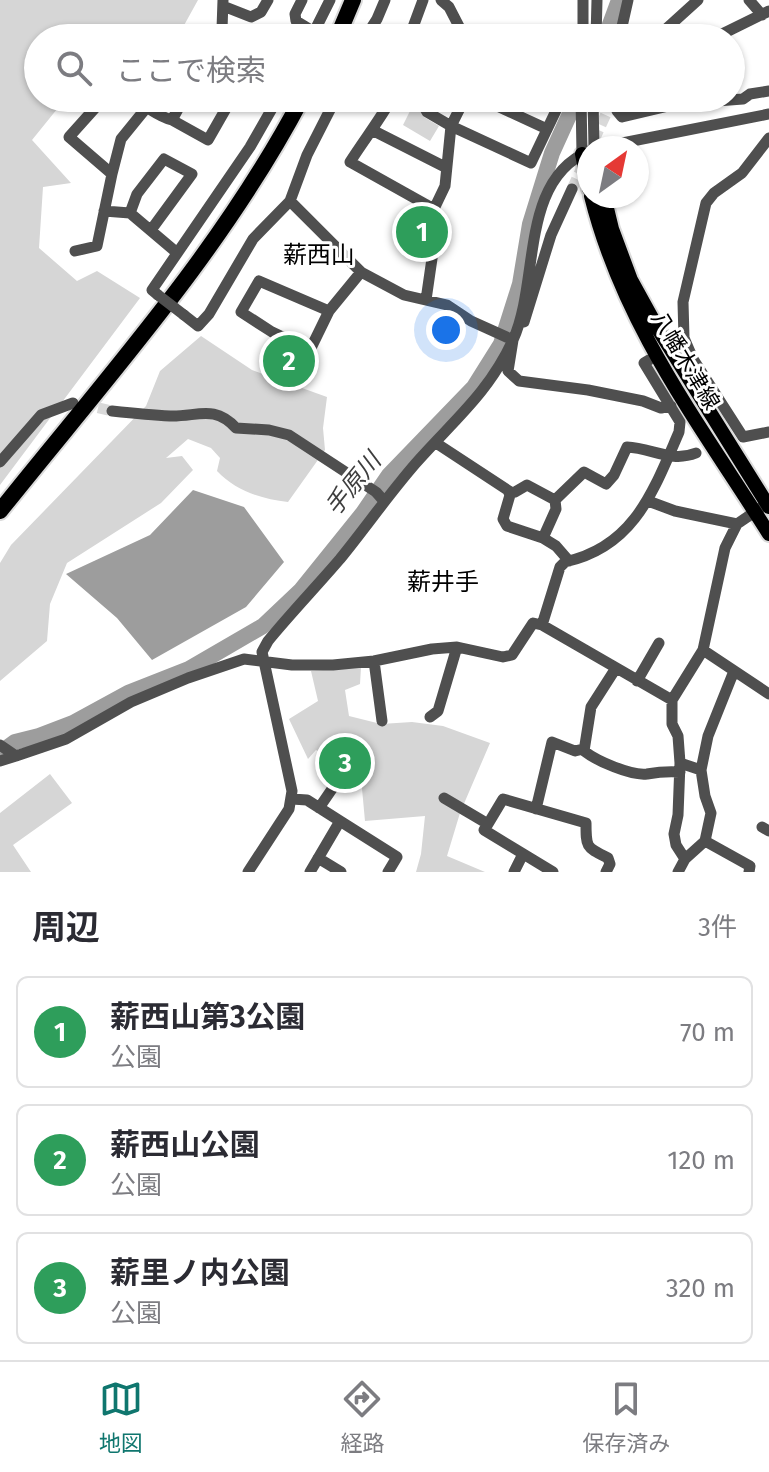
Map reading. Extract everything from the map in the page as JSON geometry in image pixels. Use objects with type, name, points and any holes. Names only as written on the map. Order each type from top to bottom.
[{"type":"highway","points":[[340,24],[350,0]]},
{"type":"highway","points":[[0,511],[126,358],[166,315],[240,216],[270,168],[298,112]]},
{"type":"main road","name":"八幡木津線","points":[[594,208],[600,232],[644,337],[765,506]]},
{"type":"main road","name":"八幡木津線","points":[[607,208],[631,280],[765,506],[769,534]]},
{"type":"street","points":[[222,24],[223,3],[251,17],[261,12],[268,0]]},
{"type":"street","points":[[299,24],[295,14],[302,0]]},
{"type":"street","points":[[318,24],[330,0]]},
{"type":"street","points":[[374,24],[385,0]]},
{"type":"street","points":[[417,24],[423,0]]},
{"type":"street","points":[[441,0],[449,7],[458,24]]},
{"type":"street","points":[[583,0],[583,24]]},
{"type":"street","points":[[596,24],[597,0]]},
{"type":"street","points":[[624,24],[628,0]]},
{"type":"street","points":[[671,24],[698,0]]},
{"type":"street","points":[[743,24],[765,13],[749,0]]},
{"type":"street","points":[[745,98],[769,91]]},
{"type":"street","points":[[91,112],[69,137],[112,174]]},
{"type":"street","points":[[75,251],[97,246],[121,139],[143,112]]},
{"type":"street","points":[[154,112],[208,140],[224,112]]},
{"type":"street","points":[[172,120],[176,112]]},
{"type":"street","points":[[270,112],[250,147],[152,290],[198,326],[209,314],[253,239],[290,201],[307,155],[329,112]]},
{"type":"street","points":[[384,112],[350,162],[434,209],[438,217],[426,300]]},
{"type":"street","points":[[427,112],[531,163],[555,112]]},
{"type":"street","points":[[434,209],[445,186],[451,126],[458,112]]},
{"type":"street","points":[[510,112],[547,129]]},
{"type":"street","points":[[580,112],[580,123],[585,136]]},
{"type":"street","points":[[591,136],[592,112]]},
{"type":"street","points":[[620,112],[622,117],[643,112]]},
{"type":"street","points":[[649,138],[769,114]]},
{"type":"street","points":[[374,131],[445,167]]},
{"type":"street","points":[[769,138],[742,173],[714,193],[706,203],[683,302],[682,340],[743,437],[769,432]]},
{"type":"street","points":[[577,156],[558,173],[546,197],[512,337],[508,371],[519,381],[588,390],[643,401],[661,408],[671,406]]},
{"type":"street","points":[[130,213],[137,194],[164,159],[192,174],[151,230]]},
{"type":"street","points":[[248,872],[289,809],[292,799],[262,652],[384,501],[489,383],[512,337],[524,322],[551,235],[572,189]]},
{"type":"street","points":[[290,201],[361,272],[404,295],[447,305],[471,321],[512,337]]},
{"type":"street","points":[[104,211],[130,213],[176,252]]},
{"type":"street","points":[[329,311],[259,281],[241,312],[272,332],[310,350],[329,311],[361,272]]},
{"type":"street","points":[[542,625],[560,567],[569,561],[579,561],[624,532],[648,501],[679,432],[680,422],[644,363],[649,360]]},
{"type":"street","points":[[0,462],[41,415],[73,403]]},
{"type":"street","points":[[112,411],[174,416],[213,413],[228,419],[236,428],[289,435],[376,492],[384,501]]},
{"type":"street","points":[[436,443],[509,493]]},
{"type":"street","points":[[555,500],[584,472],[606,484],[614,475],[627,447],[642,447],[668,457],[687,457],[696,453]]},
{"type":"street","points":[[509,493],[527,485],[555,500]]},
{"type":"street","points":[[509,493],[503,519],[507,526],[543,538],[556,546],[569,561]]},
{"type":"street","points":[[543,538],[556,509],[555,500]]},
{"type":"street","points":[[648,501],[675,511],[737,524]]},
{"type":"street","points":[[685,859],[676,845],[674,834],[680,767],[678,736],[672,724],[672,700],[703,650],[720,563],[737,524],[765,506]]},
{"type":"street","points":[[0,761],[66,739],[131,702],[244,659],[263,663],[333,665],[457,647],[503,657],[512,655],[533,623],[542,625],[672,700]]},
{"type":"street","points":[[637,681],[659,643]]},
{"type":"street","points":[[430,717],[438,711],[457,647]]},
{"type":"street","points":[[703,650],[769,694]]},
{"type":"street","points":[[374,661],[382,721]]},
{"type":"street","points":[[536,809],[552,742],[575,751],[583,749],[588,739],[591,707],[616,668]]},
{"type":"street","points":[[678,872],[685,859],[705,841],[711,813],[701,770],[708,736],[734,671]]},
{"type":"street","points":[[0,745],[14,754]]},
{"type":"street","points":[[583,749],[596,760],[644,775],[680,767],[701,770]]},
{"type":"street","points":[[319,808],[343,773]]},
{"type":"street","points":[[444,798],[488,824]]},
{"type":"street","points":[[292,799],[307,800],[397,857],[388,872]]},
{"type":"street","points":[[553,872],[484,830],[503,799],[586,823],[586,843],[589,848],[608,858],[610,864],[606,872]]},
{"type":"street","points":[[310,872],[340,821]]},
{"type":"street","points":[[705,841],[750,866],[749,872]]},
{"type":"street","points":[[514,872],[523,854]]},
{"type":"street","points":[[318,858],[341,872]]},
{"type":"shaded area","points":[[0,0],[198,0],[185,24],[24,24],[24,112],[55,112],[32,140],[71,183],[43,187],[39,248],[77,281],[97,271],[140,298],[0,485]]},
{"type":"shaded area","points":[[410,112],[421,112],[439,126],[430,141],[403,125]]},
{"type":"shaded area","points":[[201,336],[252,370],[327,397],[323,428],[325,450],[288,502],[268,499],[232,484],[217,471],[220,458],[211,448],[188,439],[166,458],[182,456],[193,470],[161,503],[67,563],[50,604],[47,641],[0,681],[0,563],[11,545],[146,406],[160,371]]},
{"type":"shaded area","points":[[193,490],[244,507],[284,562],[246,607],[152,660],[117,618],[66,574],[150,535]]},
{"type":"shaded area","points":[[361,667],[360,684],[345,690],[349,716],[381,724],[412,722],[443,726],[490,743],[460,813],[447,856],[485,872],[416,872],[425,816],[365,821],[359,756],[354,754],[352,773],[316,750],[308,759],[289,719],[318,701],[311,671]]},
{"type":"shaded area","points":[[50,774],[72,803],[13,845],[31,872],[0,872],[0,813]]},
{"type":"waterway","name":"手原川","points":[[610,24],[619,0]]},
{"type":"waterway","name":"手原川","points":[[0,753],[15,742],[73,723],[128,693],[189,669],[263,626],[301,590],[363,513],[389,475],[474,387],[501,344],[520,284],[530,224],[552,153],[571,112]]},
{"type":"tunnel","points":[[596,136],[607,112]]},
{"type":"tunnel","points":[[572,189],[577,178]]},
{"type":"tunnel","points":[[82,404],[112,411]]},
{"type":"place","name":"薪西山第3公園","points":[[422,232]]},
{"type":"place","name":"薪西山公園","points":[[289,361]]},
{"type":"place","name":"薪里ノ内公園","points":[[345,763]]},
{"type":"district","name":"薪西山","points":[[319,255]]},
{"type":"district","name":"薪井手","points":[[443,582]]}]
